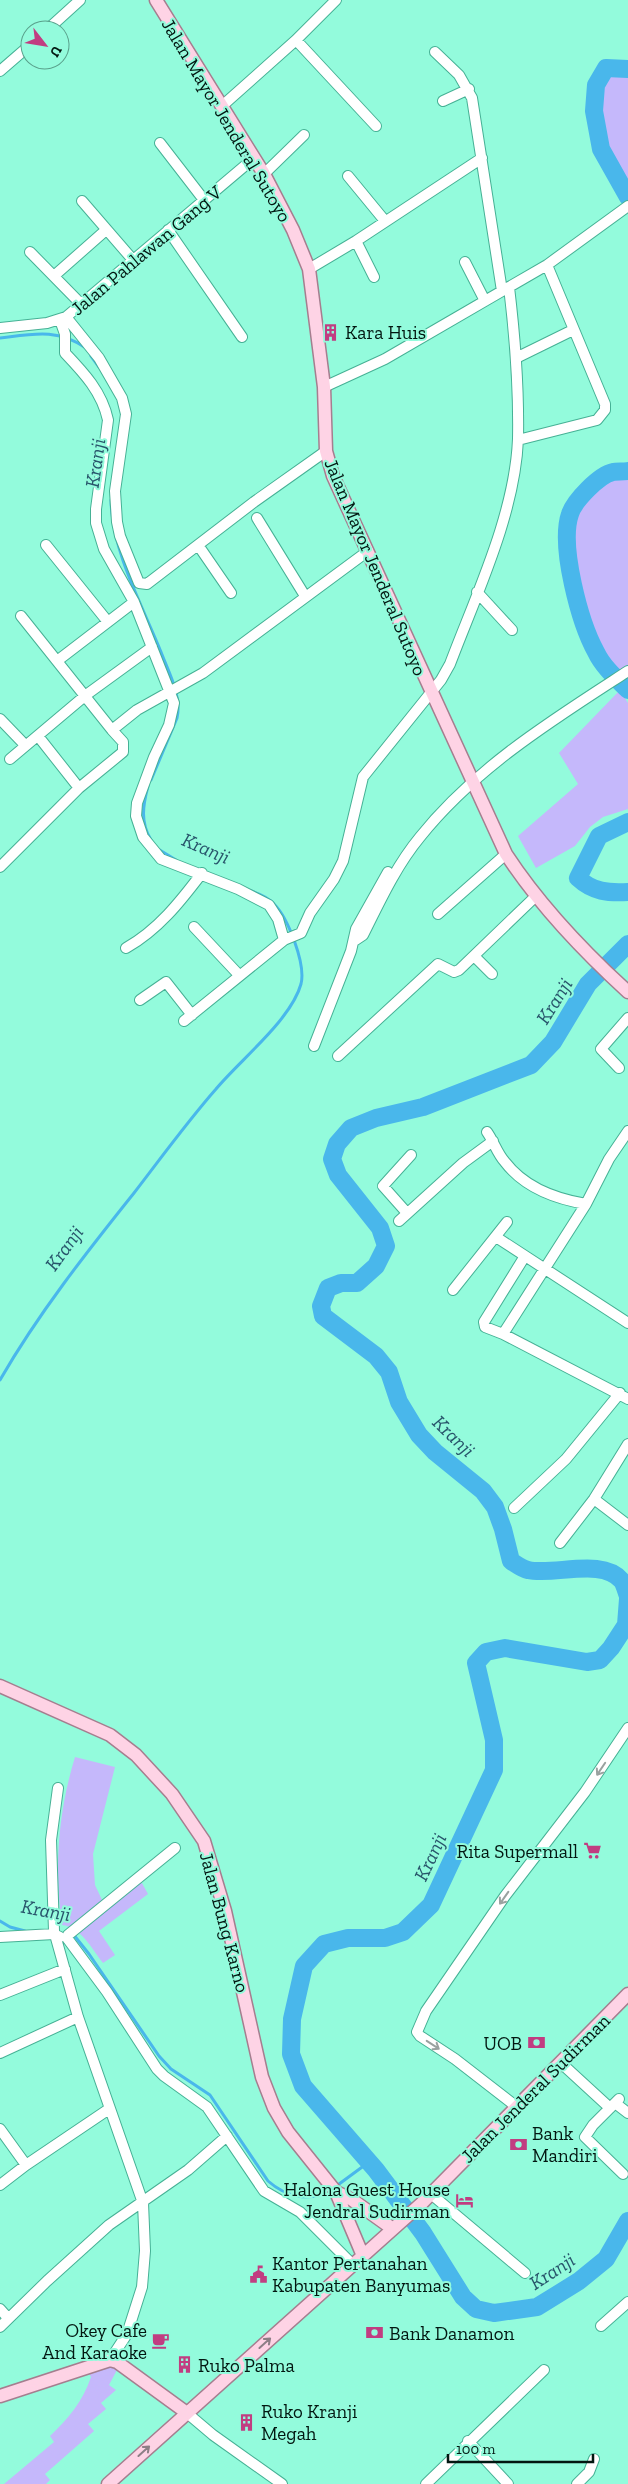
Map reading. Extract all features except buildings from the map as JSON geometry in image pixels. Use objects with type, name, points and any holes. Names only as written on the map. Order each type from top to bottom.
[{"type":"main road","name":"Jalan Mayor Jenderal Sutoyo","points":[[156,0],[264,174],[309,269],[324,387],[326,451],[333,476],[368,550],[430,693],[506,854],[536,896],[587,955],[627,992]]},
{"type":"main road","name":"Jalan Bung Karno","points":[[0,1686],[110,1735],[136,1756],[172,1794],[204,1841],[217,1877],[262,2077],[274,2108],[288,2132],[332,2187]]},
{"type":"main road","name":"Jalan Jenderal Sudirman","points":[[108,2484],[426,2199],[628,1994]]},
{"type":"main road","points":[[332,2187],[395,2227]]},
{"type":"main road","points":[[332,2187],[358,2260]]},
{"type":"main road","points":[[0,2396],[110,2360],[117,2362],[187,2413]]},
{"type":"street","points":[[58,20],[80,0]]},
{"type":"street","points":[[222,106],[296,40],[336,0]]},
{"type":"street","points":[[296,40],[376,126]]},
{"type":"street","points":[[140,1000],[166,982],[188,1018],[239,975],[289,938],[301,933],[310,913],[334,879],[343,861],[364,777],[430,693],[450,664],[503,518],[518,440],[516,358],[506,289],[469,89],[459,75],[435,52]]},
{"type":"street","points":[[0,71],[20,54]]},
{"type":"street","points":[[443,101],[469,89]]},
{"type":"street","points":[[264,174],[304,135]]},
{"type":"street","points":[[160,142],[204,200]]},
{"type":"street","name":"Jalan Pahlawan Gang V","points":[[0,328],[47,324],[63,318],[254,158]]},
{"type":"street","points":[[309,269],[356,241],[482,158]]},
{"type":"street","points":[[348,176],[385,221]]},
{"type":"street","points":[[82,201],[133,260]]},
{"type":"street","points":[[324,387],[386,359],[506,289],[547,264],[628,206]]},
{"type":"street","points":[[55,276],[106,230]]},
{"type":"street","points":[[168,230],[242,338]]},
{"type":"street","points":[[356,241],[374,276]]},
{"type":"street","points":[[30,252],[81,304]]},
{"type":"street","points":[[464,262],[485,300]]},
{"type":"street","points":[[518,440],[597,420],[605,410],[605,404],[547,264]]},
{"type":"street","points":[[63,318],[65,353],[94,386],[105,406],[108,420],[99,476],[96,523],[104,550],[134,602],[172,690],[174,703],[173,714],[140,790],[136,816],[142,837],[161,859],[202,873],[269,905],[289,938]]},
{"type":"street","points":[[63,318],[99,358],[122,398],[126,414],[115,491],[117,522],[136,580],[143,585],[147,584],[326,451]]},
{"type":"street","points":[[516,358],[573,330]]},
{"type":"street","points":[[257,518],[304,596]]},
{"type":"street","points":[[46,545],[108,622]]},
{"type":"street","points":[[198,545],[231,593]]},
{"type":"street","points":[[112,730],[137,710],[203,673],[368,550]]},
{"type":"street","points":[[477,592],[512,630]]},
{"type":"street","points":[[57,661],[134,602]]},
{"type":"street","points":[[0,867],[79,788],[123,752],[123,742],[21,616]]},
{"type":"street","points":[[10,759],[86,695],[152,647]]},
{"type":"street","points":[[314,1046],[354,941],[356,929],[392,866],[416,833],[471,779],[554,719],[628,671]]},
{"type":"street","points":[[0,719],[25,745]]},
{"type":"street","points":[[38,736],[79,788]]},
{"type":"street","points":[[438,914],[506,854]]},
{"type":"street","points":[[126,948],[144,937],[166,917],[202,873]]},
{"type":"street","points":[[338,1056],[438,964],[457,972],[536,896]]},
{"type":"street","points":[[194,927],[239,975]]},
{"type":"street","points":[[474,956],[492,974]]},
{"type":"street","points":[[619,1068],[602,1049],[628,1018]]},
{"type":"street","points":[[503,1334],[546,1270],[586,1204],[609,1159],[628,1131]]},
{"type":"street","points":[[487,1132],[504,1161],[520,1178],[549,1194],[586,1204]]},
{"type":"street","points":[[399,1221],[463,1163],[493,1141]]},
{"type":"street","points":[[407,1213],[384,1186],[411,1155]]},
{"type":"street","points":[[453,1290],[507,1222]]},
{"type":"street","points":[[496,1237],[628,1323]]},
{"type":"street","points":[[514,1508],[566,1459],[624,1396],[485,1326],[484,1322],[525,1256]]},
{"type":"street","points":[[560,1543],[594,1499],[628,1444]]},
{"type":"street","points":[[594,1499],[628,1525]]},
{"type":"street","points":[[517,2107],[455,2059],[420,2036],[417,2032],[418,2027],[426,2011],[505,1896],[585,1792],[628,1728]]},
{"type":"street","points":[[58,1788],[52,1840],[52,1918],[54,1933],[78,2017],[143,2203],[145,2251],[142,2287],[127,2334],[110,2360]]},
{"type":"street","points":[[0,1937],[54,1933],[70,1935],[175,1848]]},
{"type":"street","points":[[70,1935],[157,2069],[203,2103],[264,2191],[300,2212],[358,2260]]},
{"type":"street","points":[[0,1996],[65,1969]]},
{"type":"street","points":[[0,2053],[78,2017]]},
{"type":"street","points":[[561,2062],[628,2113]]},
{"type":"street","points":[[615,2103],[593,2125],[585,2137],[623,2174]]},
{"type":"street","points":[[0,2185],[26,2165],[109,2109]]},
{"type":"street","points":[[0,2129],[26,2165]]},
{"type":"street","points":[[0,2327],[110,2225],[188,2170],[227,2136]]},
{"type":"street","points":[[426,2199],[525,2273]]},
{"type":"street","points":[[601,2326],[628,2302]]},
{"type":"street","points":[[0,2309],[8,2318]]},
{"type":"street","points":[[426,2484],[468,2441],[544,2370]]},
{"type":"street","points":[[187,2413],[213,2435],[282,2484]]},
{"type":"street","points":[[468,2441],[508,2484]]},
{"type":"street","points":[[577,2484],[589,2472],[594,2459]]},
{"type":"shaded area","points":[[606,68],[628,69],[628,197],[601,149],[594,111],[596,85]]},
{"type":"shaded area","points":[[628,471],[628,690],[602,663],[590,639],[573,584],[569,564],[567,528],[570,514],[576,502],[594,483],[607,474]]},
{"type":"shaded area","points":[[620,690],[628,703],[628,809],[603,817],[590,827],[575,846],[536,868],[518,836],[578,784],[559,753]]},
{"type":"shaded area","points":[[75,1757],[115,1767],[93,1854],[95,1885],[103,1902],[138,1876],[148,1894],[99,1931],[115,1955],[103,1963],[80,1934],[62,1925],[58,1882],[59,1840],[61,1819]]},
{"type":"shaded area","points":[[110,2360],[118,2368],[109,2385],[116,2390],[101,2403],[106,2409],[88,2424],[94,2431],[45,2474],[50,2480],[46,2484],[4,2484],[54,2442],[50,2436],[74,2409],[88,2386],[91,2377],[85,2367]]},
{"type":"waterway","points":[[628,69],[606,68],[596,85],[594,111],[601,149],[628,197]]},
{"type":"waterway","name":"Kranji","points":[[0,338],[34,334],[55,335],[65,337],[86,348]]},
{"type":"waterway","name":"Kranji","points":[[91,356],[99,367]]},
{"type":"waterway","points":[[628,471],[607,474],[594,483],[576,502],[570,514],[567,528],[569,564],[573,584],[590,639],[602,663],[628,690]]},
{"type":"waterway","name":"Kranji","points":[[111,500],[113,519],[122,558],[171,676],[178,701],[177,718],[151,780]]},
{"type":"waterway","name":"Kranji","points":[[148,786],[144,820],[151,840]]},
{"type":"waterway","name":"Kranji","points":[[628,822],[599,836],[578,878],[589,886],[601,891],[628,892]]},
{"type":"waterway","name":"Kranji","points":[[158,849],[176,860]]},
{"type":"waterway","name":"Kranji","points":[[0,1380],[30,1331],[98,1238],[195,1114],[226,1078],[264,1039],[287,1012],[295,998],[301,984],[302,975],[295,942],[285,920],[272,902],[264,896],[251,891]]},
{"type":"waterway","name":"Kranji","points":[[628,944],[588,984],[553,1042],[531,1065],[423,1107],[376,1118],[351,1128],[337,1144],[332,1159],[338,1175],[380,1228],[386,1246],[376,1266],[357,1283],[341,1283],[328,1288],[321,1306],[323,1316],[376,1356],[389,1372],[399,1402],[419,1435],[435,1452],[483,1491],[495,1507],[511,1561],[521,1568],[539,1571],[603,1570],[614,1574],[622,1581],[628,1596]]},
{"type":"waterway","name":"Kranji","points":[[628,1599],[626,1625],[611,1648],[600,1660],[587,1662],[505,1648],[486,1652],[476,1663],[494,1740],[494,1770],[431,1905],[403,1932],[385,1938],[348,1938],[324,1944],[304,1966],[292,2019],[291,2054],[303,2086],[376,2170],[423,2233],[463,2297],[476,2309],[494,2313],[537,2307],[579,2281],[606,2259],[628,2221]]},
{"type":"waterway","name":"Kranji","points":[[0,1921],[10,1927],[25,1931]]},
{"type":"waterway","name":"Kranji","points":[[73,1934],[89,1954],[159,2056],[171,2069],[210,2095],[268,2181],[282,2191],[298,2196],[314,2196],[330,2190]]},
{"type":"waterway","name":"Kranji","points":[[335,2187],[369,2162]]},
{"type":"place","name":"Kara Huis","points":[[331,332]]},
{"type":"place","name":"Rita Supermall","points":[[592,1851]]},
{"type":"place","name":"UOB","points":[[536,2043]]},
{"type":"place","name":"Bank Mandiri","points":[[518,2144]]},
{"type":"place","name":"Halona Guest House Jendral Sudirman","points":[[464,2200]]},
{"type":"place","name":"Kantor Pertanahan Kabupaten Banyumas","points":[[258,2274]]},
{"type":"place","name":"Bank Danamon","points":[[375,2333]]},
{"type":"place","name":"Okey Cafe And Karaoke","points":[[161,2341]]},
{"type":"place","name":"Ruko Palma","points":[[184,2365]]},
{"type":"place","name":"Ruko Kranji Megah","points":[[247,2422]]}]
